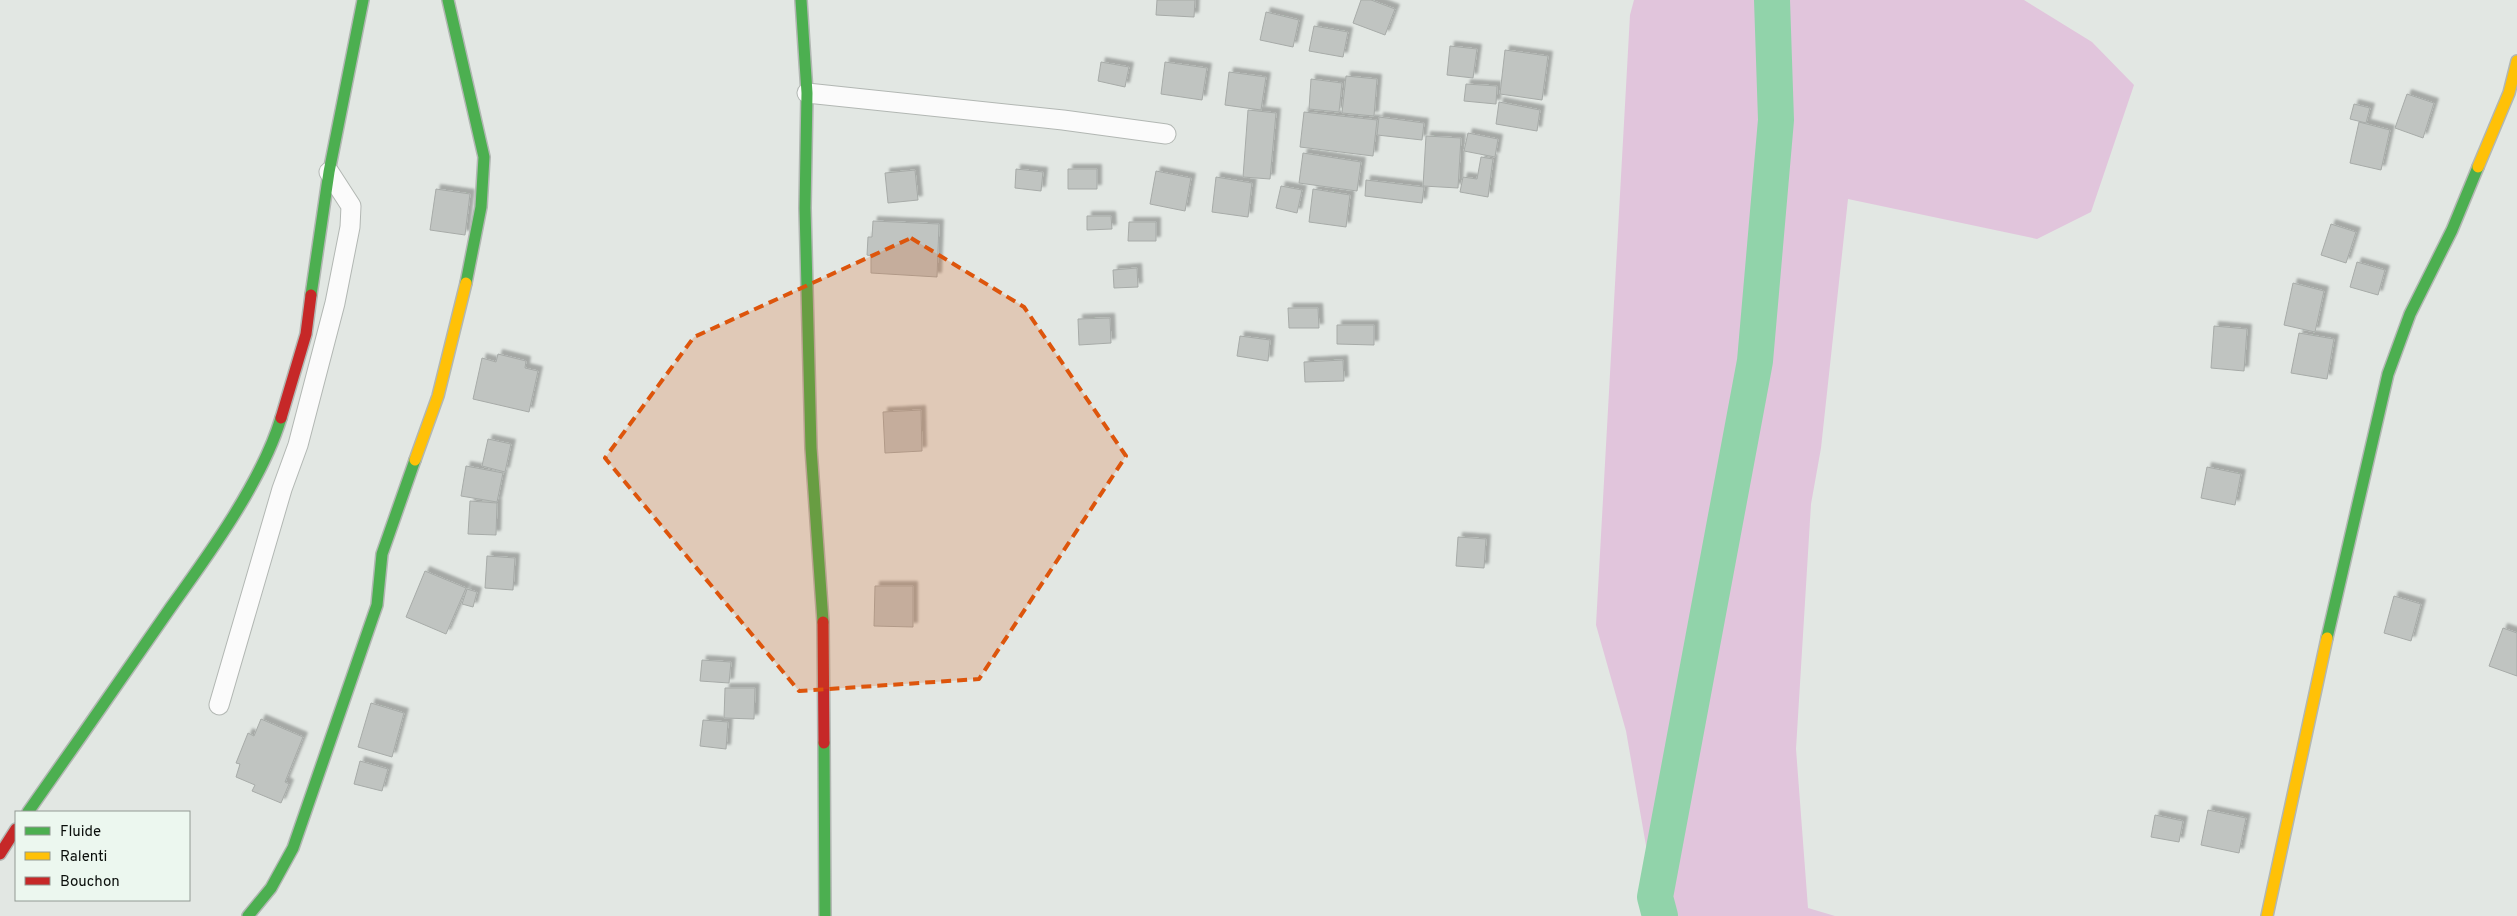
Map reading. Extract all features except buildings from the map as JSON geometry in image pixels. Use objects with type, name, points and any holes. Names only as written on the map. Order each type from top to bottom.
[{"type":"street","points":[[29,811],[194,576],[242,500],[277,432],[306,334],[329,172],[363,0]]},
{"type":"street","points":[[248,916],[271,888],[293,848],[342,708],[377,605],[382,554],[438,396],[474,258],[481,207],[484,156],[476,115],[456,46],[448,0]]},
{"type":"street","points":[[801,0],[807,93],[806,294],[811,448],[823,616],[825,916]]},
{"type":"street","points":[[2266,916],[2308,720],[2388,374],[2410,314],[2452,230],[2505,102],[2517,61]]},
{"type":"street","points":[[807,93],[1063,120],[1166,134]]},
{"type":"street","points":[[219,705],[282,489],[298,446],[336,303],[350,227],[351,206],[329,172]]},
{"type":"street","points":[[0,854],[15,831]]},
{"type":"highlighted area","points":[[911,238],[1024,307],[1126,456],[979,679],[799,691],[605,458],[694,337]]},
{"type":"shaded area","points":[[1634,0],[2024,0],[2092,42],[2134,85],[2091,212],[2037,239],[1848,199],[1821,448],[1811,504],[1796,749],[1808,908],[1835,916],[1671,916],[1655,897],[1626,731],[1596,625],[1630,15]]},
{"type":"waterway","points":[[1660,916],[1655,897],[1755,361],[1776,120],[1772,0]]},
{"type":"traffic: fast","points":[[311,295],[329,172],[363,0]]},
{"type":"traffic: fast","points":[[448,0],[484,157],[481,207],[466,283]]},
{"type":"traffic: fast","points":[[801,0],[807,93],[805,208],[811,448],[823,622]]},
{"type":"traffic: fast","points":[[2327,638],[2388,374],[2410,314],[2452,230],[2478,167]]},
{"type":"traffic: fast","points":[[29,811],[202,564],[233,516],[261,467],[281,418]]},
{"type":"traffic: fast","points":[[248,916],[271,888],[293,848],[377,605],[382,554],[415,460]]},
{"type":"traffic: fast","points":[[824,743],[825,916]]},
{"type":"traffic: slow","points":[[2478,167],[2509,93],[2517,61]]},
{"type":"traffic: slow","points":[[415,460],[438,396],[466,283]]},
{"type":"traffic: slow","points":[[2267,916],[2327,638]]},
{"type":"traffic: jam","points":[[281,418],[306,334],[311,295]]},
{"type":"traffic: jam","points":[[823,622],[824,743]]},
{"type":"traffic: jam","points":[[0,854],[15,831]]}]
